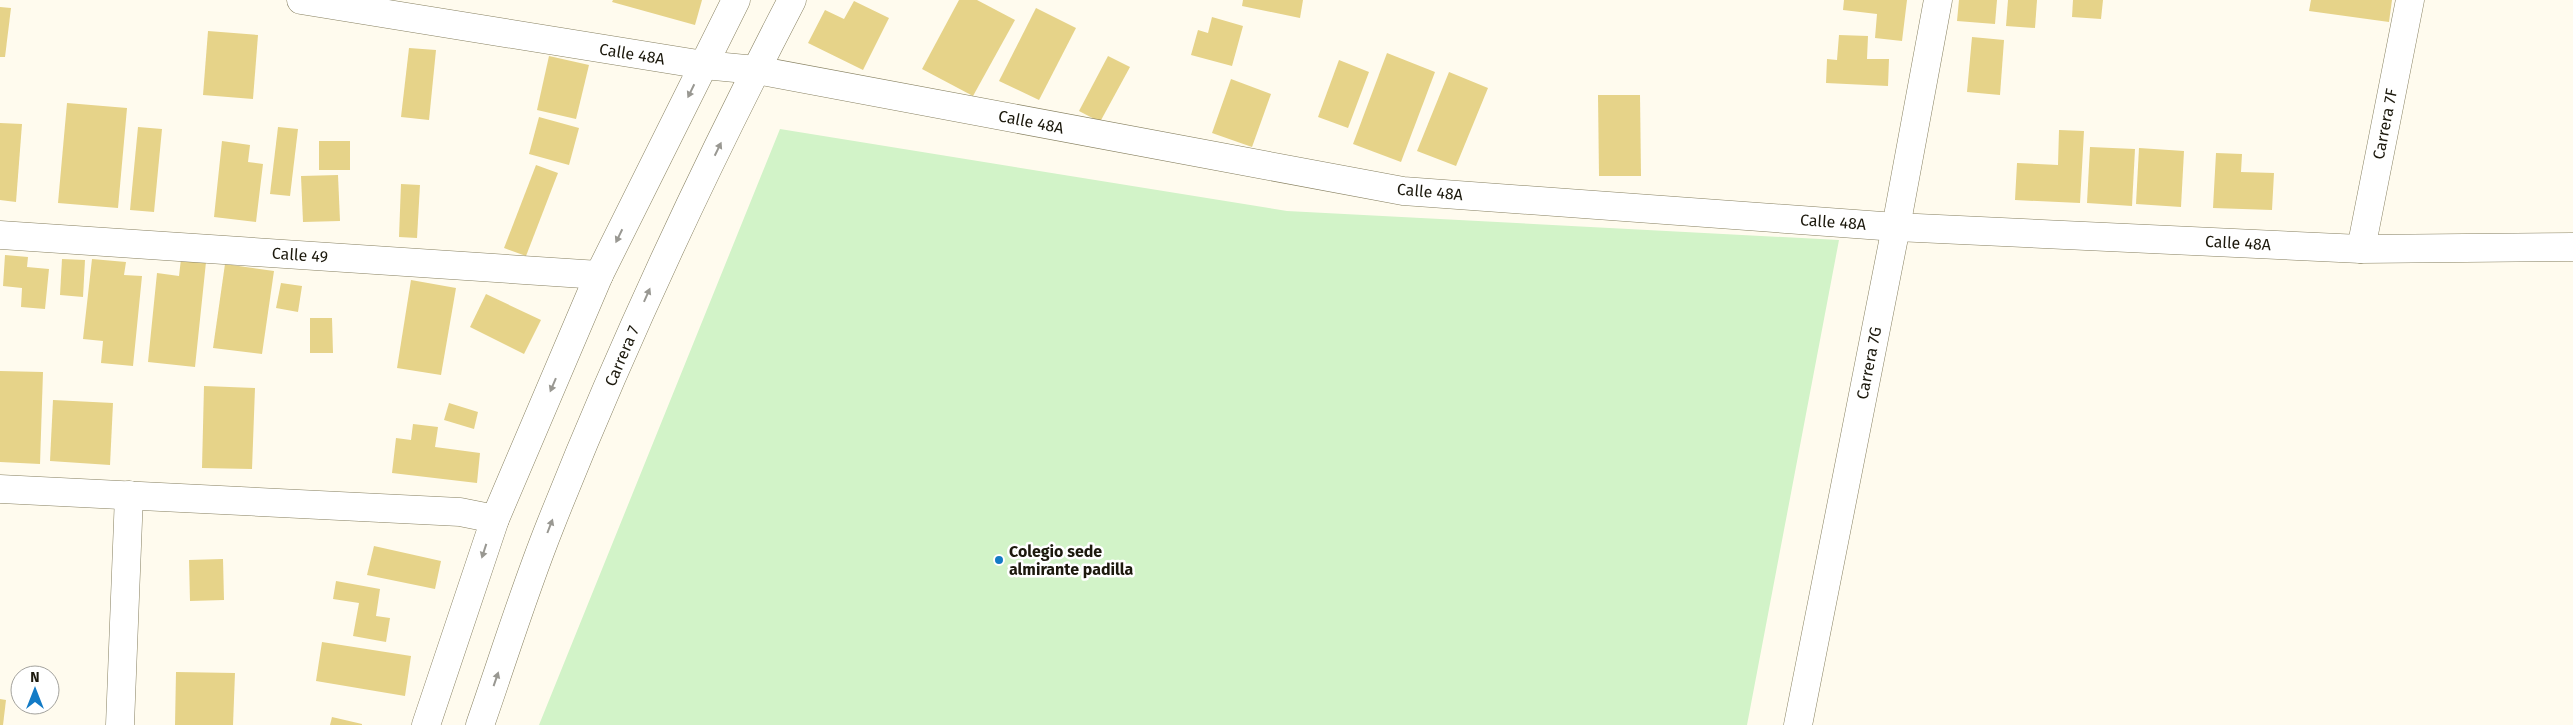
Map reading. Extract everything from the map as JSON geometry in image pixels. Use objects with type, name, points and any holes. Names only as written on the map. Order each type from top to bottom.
[{"type":"street","name":"Calle 48A","points":[[301,0],[704,65],[756,70],[1403,191],[1896,227],[2361,249],[2573,247]]},
{"type":"street","points":[[426,725],[495,519],[599,275],[736,0]]},
{"type":"street","name":"Carrera 7","points":[[480,725],[553,518],[649,291],[792,0]]},
{"type":"street","name":"Carrera 7G","points":[[1798,725],[1896,227],[1938,0]]},
{"type":"street","name":"Carrera 7F","points":[[2361,249],[2410,0]]},
{"type":"street","name":"Calle 49","points":[[0,235],[599,275]]},
{"type":"street","points":[[0,489],[460,512],[495,519]]},
{"type":"street","points":[[120,725],[129,495]]},
{"type":"green space","points":[[780,129],[1287,211],[1839,240],[1747,725],[539,725]]},
{"type":"building","points":[[613,0],[702,0],[695,25],[612,2]]},
{"type":"building","points":[[959,0],[977,0],[1015,20],[973,96],[922,69]]},
{"type":"building","points":[[1243,0],[1303,0],[1300,18],[1242,6]]},
{"type":"building","points":[[1844,0],[1907,0],[1902,41],[1875,38],[1877,14],[1843,10]]},
{"type":"building","points":[[1959,0],[1997,0],[1995,24],[1957,21]]},
{"type":"building","points":[[2008,0],[2037,0],[2035,28],[2006,26]]},
{"type":"building","points":[[2073,0],[2103,0],[2101,19],[2072,17]]},
{"type":"building","points":[[2311,0],[2392,0],[2389,22],[2309,11]]},
{"type":"building","points":[[854,1],[889,18],[863,70],[808,43],[825,10],[844,19]]},
{"type":"building","points":[[0,7],[11,8],[5,57],[0,57]]},
{"type":"building","points":[[1036,8],[1076,28],[1039,100],[999,81]]},
{"type":"building","points":[[1212,17],[1243,26],[1232,66],[1191,55],[1198,30],[1208,33]]},
{"type":"building","points":[[208,31],[258,35],[253,99],[203,95]]},
{"type":"building","points":[[1839,35],[1868,36],[1867,59],[1889,59],[1888,86],[1826,83],[1827,59],[1837,60]]},
{"type":"building","points":[[1972,37],[2004,40],[2000,95],[1967,92]]},
{"type":"building","points":[[409,48],[436,50],[429,120],[401,117]]},
{"type":"building","points":[[1387,53],[1435,72],[1401,162],[1353,144]]},
{"type":"building","points":[[549,56],[589,65],[576,119],[537,110]]},
{"type":"building","points":[[1108,56],[1130,67],[1100,122],[1079,111]]},
{"type":"building","points":[[1339,60],[1369,72],[1348,128],[1318,117]]},
{"type":"building","points":[[1449,72],[1488,88],[1456,166],[1417,151]]},
{"type":"building","points":[[1231,79],[1271,94],[1252,147],[1212,133]]},
{"type":"building","points":[[1598,95],[1640,95],[1641,176],[1599,176]]},
{"type":"building","points":[[67,103],[127,108],[118,208],[58,203]]},
{"type":"building","points":[[539,117],[579,128],[569,165],[529,154]]},
{"type":"building","points":[[0,123],[22,124],[16,202],[0,200]]},
{"type":"building","points":[[138,127],[162,129],[154,212],[130,210]]},
{"type":"building","points":[[278,127],[298,129],[290,196],[270,194]]},
{"type":"building","points":[[2059,130],[2084,131],[2080,203],[2015,200],[2017,163],[2058,165]]},
{"type":"building","points":[[222,141],[250,145],[248,162],[263,164],[256,222],[214,217]]},
{"type":"building","points":[[319,141],[350,141],[350,170],[319,170]]},
{"type":"building","points":[[2090,147],[2135,149],[2132,206],[2087,203]]},
{"type":"building","points":[[2139,148],[2184,151],[2181,207],[2136,204]]},
{"type":"building","points":[[2216,153],[2242,154],[2241,172],[2274,173],[2272,210],[2213,208]]},
{"type":"building","points":[[536,165],[558,173],[526,256],[504,248]]},
{"type":"building","points":[[338,175],[340,221],[303,222],[301,176]]},
{"type":"building","points":[[401,184],[420,185],[417,238],[399,237]]},
{"type":"building","points":[[5,255],[28,257],[27,267],[49,269],[45,309],[21,307],[22,288],[3,286]]},
{"type":"building","points":[[62,259],[85,260],[83,297],[60,295]]},
{"type":"building","points":[[92,259],[126,262],[124,275],[142,276],[133,366],[101,363],[103,341],[83,339]]},
{"type":"building","points":[[181,259],[206,262],[195,367],[148,362],[157,273],[179,276]]},
{"type":"building","points":[[225,264],[274,271],[262,354],[213,348]]},
{"type":"building","points":[[411,280],[456,288],[441,375],[397,368]]},
{"type":"building","points":[[281,283],[302,286],[298,312],[276,308]]},
{"type":"building","points":[[486,294],[541,320],[524,354],[470,327]]},
{"type":"building","points":[[310,318],[332,318],[333,353],[310,353]]},
{"type":"building","points":[[0,371],[43,372],[40,464],[0,462]]},
{"type":"building","points":[[204,386],[255,388],[252,469],[202,468]]},
{"type":"building","points":[[53,400],[113,403],[110,465],[50,461]]},
{"type":"building","points":[[449,403],[478,412],[474,429],[444,420]]},
{"type":"building","points":[[413,424],[438,427],[435,447],[480,453],[477,483],[392,473],[396,438],[411,440]]},
{"type":"building","points":[[374,546],[441,561],[435,589],[367,575]]},
{"type":"building","points":[[223,559],[224,600],[190,601],[189,560]]},
{"type":"building","points":[[336,581],[380,589],[376,616],[390,618],[386,642],[353,636],[359,603],[333,599]]},
{"type":"building","points":[[322,642],[411,656],[405,696],[316,681]]},
{"type":"building","points":[[176,672],[235,673],[233,725],[175,725]]},
{"type":"building","points":[[0,699],[6,700],[3,725],[0,725]]},
{"type":"building","points":[[332,717],[362,724],[362,725],[330,725]]},
{"type":"place","name":"Colegio sede almirante padilla","points":[[999,560]]}]
